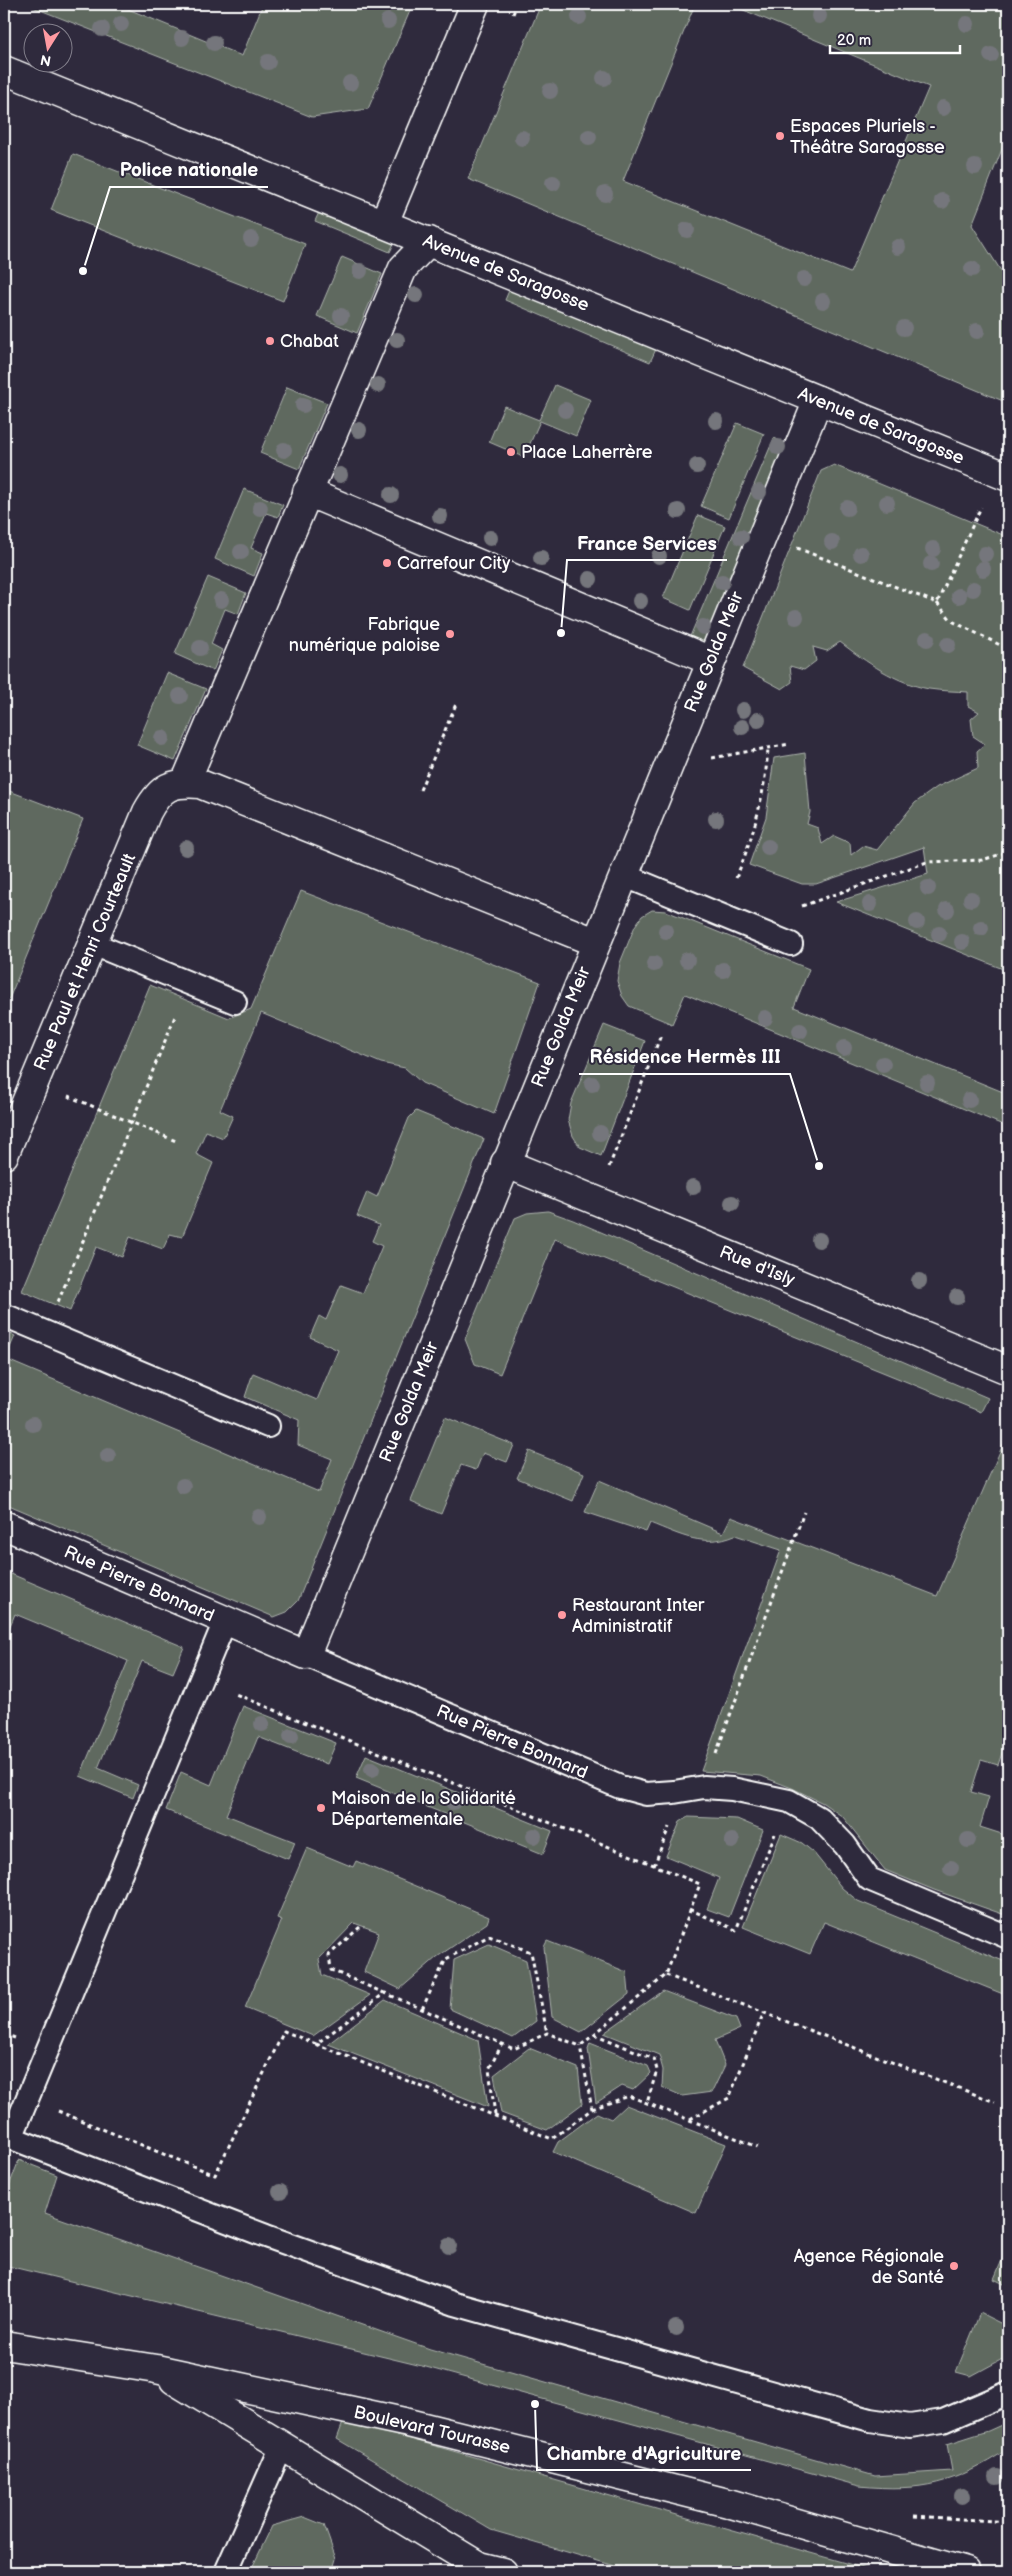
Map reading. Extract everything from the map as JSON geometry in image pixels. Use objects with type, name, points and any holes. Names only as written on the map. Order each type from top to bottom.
[{"type":"street","points":[[384,223],[475,4]]},
{"type":"street","name":"Avenue de Saragosse","points":[[4,70],[818,400],[1007,473]]},
{"type":"street","points":[[429,241],[403,268],[183,783],[200,784],[595,942]]},
{"type":"street","name":"Rue Golda Meir","points":[[306,1654],[595,942],[818,400]]},
{"type":"street","points":[[307,492],[710,661]]},
{"type":"street","name":"Rue Paul et Henri Courteault","points":[[4,1155],[91,943],[154,798],[168,786],[183,783]]},
{"type":"street","name":"Rue d'Isly","points":[[506,1163],[1008,1370]]},
{"type":"street","name":"Rue Pierre Bonnard","points":[[4,1525],[306,1654]]},
{"type":"street","name":"Boulevard Tourasse","points":[[4,2345],[156,2369],[404,2422],[728,2503],[966,2572]]},
{"type":"street","name":"Boulevard Tourasse","points":[[156,2369],[479,2566],[503,2572]]},
{"type":"lane","points":[[623,875],[791,944]]},
{"type":"lane","points":[[91,943],[235,1002]]},
{"type":"lane","points":[[4,1315],[268,1426]]},
{"type":"lane","points":[[226,1621],[27,2098],[7,2136],[266,2236],[454,2304],[870,2420],[910,2426],[942,2421],[1008,2393]]},
{"type":"lane","name":"Rue Pierre Bonnard","points":[[306,1654],[620,1787],[646,1794],[704,1787],[732,1789],[789,1801],[820,1818],[845,1845],[869,1879],[1008,1936]]},
{"type":"lane","points":[[226,2572],[282,2446]]},
{"type":"path","points":[[937,603],[981,507]]},
{"type":"path","points":[[762,534],[937,603],[952,621],[1008,649]]},
{"type":"path","points":[[420,790],[456,704]]},
{"type":"path","points":[[667,767],[790,744]]},
{"type":"path","points":[[736,878],[759,816],[766,779],[768,748]]},
{"type":"path","points":[[802,906],[927,862],[982,860],[1008,852]]},
{"type":"path","points":[[45,1332],[189,983]]},
{"type":"path","points":[[596,1200],[661,1035]]},
{"type":"path","points":[[35,1082],[176,1141]]},
{"type":"path","points":[[704,1787],[804,1512]]},
{"type":"path","points":[[201,1680],[700,1884],[689,1909],[666,1975],[580,2046]]},
{"type":"path","points":[[689,1909],[736,1930],[789,1801]]},
{"type":"path","points":[[360,1927],[329,1955],[331,1970],[514,2049],[546,2033],[580,2046]]},
{"type":"path","points":[[422,2009],[446,1959],[490,1936],[532,1952],[546,2033]]},
{"type":"path","points":[[666,1975],[995,2102]]},
{"type":"path","points":[[316,2044],[385,1993]]},
{"type":"path","points":[[689,2119],[730,2098],[764,2012]]},
{"type":"path","points":[[27,2098],[215,2175],[284,2031],[552,2139],[592,2109],[629,2096],[758,2147]]},
{"type":"path","points":[[594,2034],[654,2060],[657,2070],[647,2103]]},
{"type":"path","points":[[495,2115],[489,2069],[502,2044]]},
{"type":"path","points":[[580,2046],[592,2109]]},
{"type":"path","points":[[986,2520],[1008,2522]]},
{"type":"path","points":[[1003,2572],[1008,2554]]},
{"type":"green space","points":[[25,4],[116,4],[242,56],[263,4],[327,4],[341,9],[344,4],[413,4],[368,109],[312,117]]},
{"type":"green space","points":[[541,4],[695,4],[623,181],[850,273],[929,87],[729,4],[1008,4],[1008,134],[972,225],[1008,282],[1008,403],[468,179]]},
{"type":"green space","points":[[73,154],[305,244],[283,301],[51,210]]},
{"type":"green space","points":[[322,206],[397,237],[390,252],[315,221]]},
{"type":"green space","points":[[342,257],[382,274],[357,333],[317,316]]},
{"type":"green space","points":[[511,286],[657,347],[650,362],[505,300]]},
{"type":"green space","points":[[555,385],[591,400],[576,436],[540,421],[524,457],[489,442],[504,406],[539,420]]},
{"type":"green space","points":[[287,387],[327,403],[299,469],[260,453]]},
{"type":"green space","points":[[737,423],[764,434],[729,518],[701,506]]},
{"type":"green space","points":[[774,438],[788,444],[700,652],[686,646]]},
{"type":"green space","points":[[834,465],[1008,537],[1008,971],[836,902],[928,874],[924,847],[816,884],[802,884],[749,865],[766,817],[774,758],[805,753],[810,812],[807,824],[818,828],[822,844],[834,836],[850,843],[851,855],[863,846],[877,850],[915,803],[937,787],[978,768],[977,751],[985,744],[973,736],[971,719],[979,712],[968,706],[968,692],[929,689],[905,682],[871,664],[840,642],[827,651],[813,647],[816,661],[804,670],[790,666],[792,682],[782,689],[743,668],[821,471]]},
{"type":"green space","points":[[244,489],[283,505],[278,517],[266,513],[251,548],[263,553],[254,576],[215,559]]},
{"type":"green space","points":[[698,515],[725,526],[690,610],[663,598]]},
{"type":"green space","points":[[208,577],[246,593],[238,614],[225,609],[211,644],[222,650],[213,671],[175,654]]},
{"type":"green space","points":[[167,673],[206,689],[175,761],[137,745]]},
{"type":"green space","points":[[4,789],[83,819],[9,999],[4,997]]},
{"type":"green space","points":[[301,891],[540,982],[494,1114],[422,1083],[405,1068],[381,1063],[261,1013],[220,1110],[233,1116],[223,1138],[206,1131],[196,1154],[213,1163],[182,1237],[170,1234],[163,1249],[130,1237],[122,1257],[96,1247],[70,1311],[22,1291],[150,985],[229,1018],[251,1009]]},
{"type":"green space","points":[[652,910],[666,911],[809,969],[794,1007],[1008,1094],[1008,1127],[685,994],[672,1024],[629,1006],[622,996],[617,981],[620,963],[635,926],[642,916]]},
{"type":"green space","points":[[604,1025],[645,1041],[601,1156],[580,1147],[573,1136],[568,1120],[571,1103]]},
{"type":"green space","points":[[416,1111],[484,1139],[298,1601],[287,1612],[274,1617],[4,1503],[4,1331],[15,1336],[5,1359],[319,1492],[332,1459],[298,1445],[299,1420],[245,1397],[253,1373],[317,1400],[338,1350],[310,1337],[319,1316],[326,1320],[341,1285],[363,1293],[382,1246],[372,1241],[379,1225],[357,1216],[367,1192],[377,1197],[409,1118]]},
{"type":"green space","points":[[548,1211],[988,1398],[981,1412],[555,1239],[500,1374],[475,1364],[465,1339],[515,1218],[527,1213]]},
{"type":"green space","points":[[445,1417],[514,1445],[507,1462],[483,1453],[476,1470],[461,1465],[441,1514],[411,1501]]},
{"type":"green space","points":[[1008,1433],[1008,1735],[998,1765],[981,1760],[971,1792],[989,1797],[980,1827],[1008,1836],[1008,1916],[934,1890],[885,1870],[843,1817],[823,1803],[792,1788],[761,1776],[701,1771],[781,1550],[735,1535],[713,1540],[692,1538],[650,1523],[646,1532],[585,1512],[599,1480],[723,1533],[731,1517],[937,1596]]},
{"type":"green space","points":[[529,1451],[584,1473],[573,1501],[517,1478]]},
{"type":"green space","points":[[4,1571],[184,1647],[173,1673],[142,1661],[98,1768],[138,1785],[133,1798],[80,1776],[128,1661],[15,1614],[4,1640]]},
{"type":"green space","points":[[243,1706],[336,1743],[327,1764],[258,1737],[226,1815],[295,1842],[288,1859],[166,1810],[181,1772],[211,1785]]},
{"type":"green space","points":[[366,1755],[552,1831],[543,1854],[356,1778]]},
{"type":"green space","points":[[688,1817],[737,1819],[763,1830],[729,1917],[707,1909],[719,1878],[666,1856],[680,1822]]},
{"type":"green space","points":[[781,1834],[802,1843],[813,1852],[842,1888],[858,1901],[1008,1963],[1008,1996],[824,1922],[810,1954],[743,1927]]},
{"type":"green space","points":[[307,1848],[353,1867],[356,1861],[489,1917],[487,1923],[437,1957],[400,1989],[364,1972],[379,1932],[354,1923],[319,1959],[322,1975],[370,1995],[313,2036],[245,2008],[282,1920],[277,1918]]},
{"type":"green space","points":[[547,1941],[627,1972],[629,1994],[581,2032],[552,2017],[544,1947]]},
{"type":"green space","points":[[489,1944],[526,1960],[536,2021],[513,2038],[450,2009],[454,1960]]},
{"type":"green space","points":[[663,1991],[736,2019],[740,2029],[715,2040],[725,2065],[712,2092],[682,2096],[662,2087],[663,2070],[659,2055],[604,2033]]},
{"type":"green space","points":[[385,2000],[478,2040],[488,2107],[328,2044]]},
{"type":"green space","points":[[590,2043],[648,2066],[651,2073],[633,2090],[622,2086],[596,2103],[588,2049]]},
{"type":"green space","points":[[529,2048],[578,2068],[582,2104],[547,2130],[501,2113],[494,2075]]},
{"type":"green space","points":[[626,2105],[726,2144],[696,2213],[553,2152],[558,2142],[597,2113],[611,2119]]},
{"type":"green space","points":[[19,2160],[57,2175],[45,2213],[430,2349],[875,2476],[952,2471],[947,2444],[988,2431],[1008,2422],[1008,2449],[971,2470],[937,2483],[902,2488],[859,2486],[426,2367],[4,2265],[4,2199]]},
{"type":"green space","points":[[1008,2246],[1008,2286],[994,2279]]},
{"type":"green space","points":[[980,2313],[1008,2327],[1008,2356],[971,2376],[956,2372]]},
{"type":"green space","points":[[344,2420],[877,2572],[636,2572],[491,2530],[337,2439]]},
{"type":"green space","points":[[304,2517],[324,2525],[336,2559],[332,2572],[250,2572],[272,2526]]},
{"type":"place","name":"Espaces Pluriels - Théâtre Saragosse","points":[[780,136]]},
{"type":"place","name":"Police nationale","points":[[83,271]]},
{"type":"place","name":"Chabat","points":[[270,341]]},
{"type":"place","name":"Place Laherrère","points":[[511,452]]},
{"type":"place","name":"Carrefour City","points":[[387,563]]},
{"type":"place","name":"France Services","points":[[561,633]]},
{"type":"place","name":"Fabrique numérique paloise","points":[[450,634]]},
{"type":"place","name":"Résidence Hermès III","points":[[819,1166]]},
{"type":"place","name":"Restaurant Inter Administratif","points":[[562,1615]]},
{"type":"place","name":"Maison de la Solidarité Départementale","points":[[321,1808]]},
{"type":"place","name":"Agence Régionale de Santé","points":[[954,2266]]},
{"type":"place","name":"Chambre d'Agriculture","points":[[535,2404]]}]
